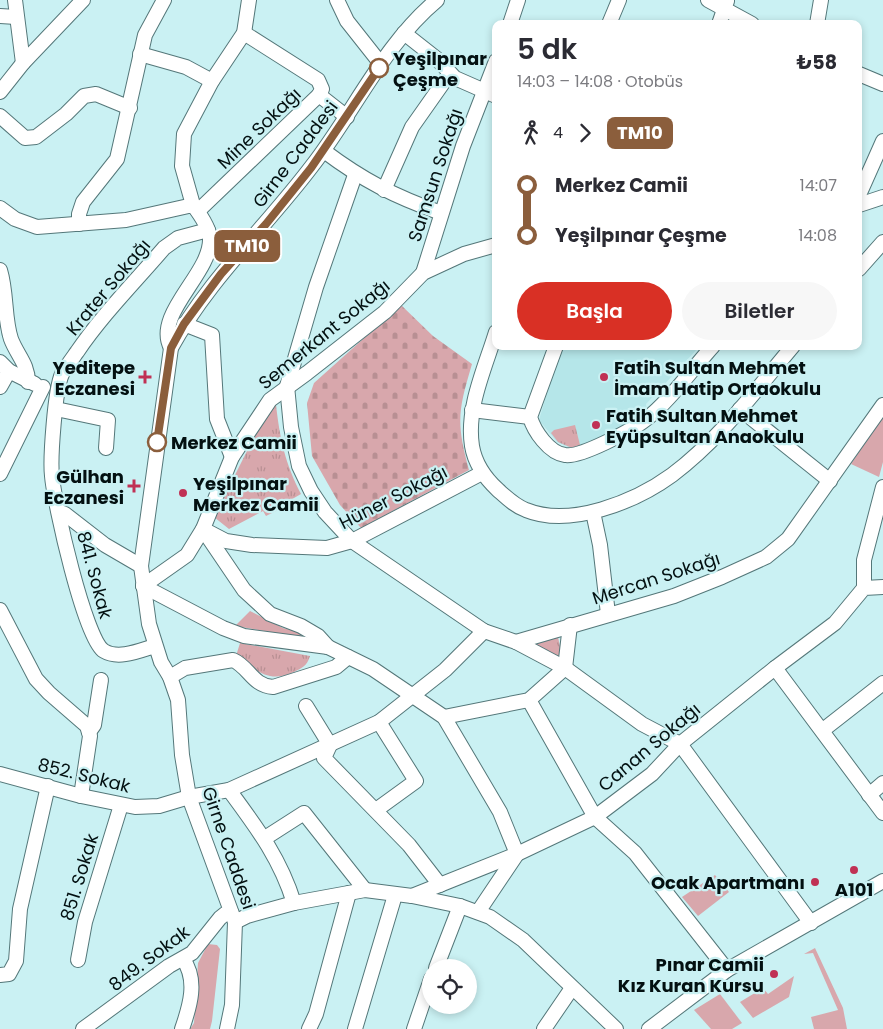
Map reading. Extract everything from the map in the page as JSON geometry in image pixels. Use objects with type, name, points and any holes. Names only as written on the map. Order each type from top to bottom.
[{"type":"street","points":[[15,0],[23,62]]},
{"type":"street","points":[[0,92],[23,62],[83,0]]},
{"type":"street","points":[[79,224],[79,214],[83,202],[117,159],[145,35],[164,0]]},
{"type":"street","points":[[171,348],[166,340],[174,311],[206,257],[211,237],[196,208],[182,166],[184,134],[212,81],[244,33],[249,0]]},
{"type":"street","points":[[337,0],[347,21],[381,64]]},
{"type":"street","name":"Girne Caddesi","points":[[227,1029],[232,1005],[233,917],[189,797],[182,755],[178,700],[170,677],[161,662],[155,646],[149,624],[141,566],[171,348],[184,324],[221,274],[266,224],[324,151],[422,5],[437,0]]},
{"type":"street","points":[[511,20],[518,0]]},
{"type":"street","points":[[611,20],[619,0]]},
{"type":"street","points":[[708,0],[726,4],[747,20]]},
{"type":"street","points":[[818,20],[821,0]]},
{"type":"street","points":[[721,20],[726,4]]},
{"type":"street","points":[[0,16],[16,17]]},
{"type":"street","points":[[244,33],[318,80],[322,88],[319,95]]},
{"type":"street","points":[[404,33],[438,58],[450,73],[461,82],[490,94]]},
{"type":"street","points":[[140,54],[186,67],[212,81]]},
{"type":"street","points":[[384,190],[412,127],[450,73]]},
{"type":"street","points":[[862,75],[883,84]]},
{"type":"street","points":[[0,116],[25,138],[36,137],[66,114],[84,96],[96,94],[130,108]]},
{"type":"street","name":"Samsun Sokağı","points":[[423,274],[441,213],[490,94]]},
{"type":"street","name":"Mine Sokağı","points":[[196,208],[319,95],[347,117]]},
{"type":"street","points":[[862,188],[883,141]]},
{"type":"street","points":[[324,151],[355,175],[384,190],[441,213]]},
{"type":"street","points":[[355,175],[316,287],[287,386],[291,427],[299,466],[325,512],[352,541],[484,631],[516,642],[565,668],[642,724],[680,744],[811,923]]},
{"type":"street","points":[[862,204],[883,197]]},
{"type":"street","points":[[0,208],[15,219],[37,227],[126,220],[196,208]]},
{"type":"street","name":"Krater Sokağı","points":[[56,410],[57,391],[62,374],[92,329],[164,248],[178,238],[208,230]]},
{"type":"street","points":[[865,256],[883,242]]},
{"type":"street","name":"Semerkant Sokağı","points":[[143,586],[187,555],[203,529],[232,457],[270,400],[287,386],[308,373],[385,312],[423,274],[464,254],[492,246]]},
{"type":"street","points":[[0,270],[5,286],[12,340],[26,365],[28,382]]},
{"type":"street","points":[[184,324],[212,335],[218,419],[232,457]]},
{"type":"street","points":[[492,345],[472,410],[472,447],[482,473],[512,502],[526,510],[558,516],[592,512],[642,492],[670,477],[698,454],[740,409],[790,350]]},
{"type":"street","points":[[555,350],[530,417],[539,435],[555,451],[565,456],[595,447],[646,420],[709,350]]},
{"type":"street","points":[[0,387],[5,366],[28,382],[57,391]]},
{"type":"street","points":[[0,474],[43,387]]},
{"type":"street","name":"Mercan Sokağı","points":[[516,642],[674,596],[722,578],[766,556],[788,539],[830,482],[876,411],[883,405]]},
{"type":"street","points":[[740,409],[830,482]]},
{"type":"street","points":[[56,410],[108,420],[106,448]]},
{"type":"street","name":"841. Sokak","points":[[56,410],[52,475],[76,588],[95,643],[104,651],[115,655],[155,646]]},
{"type":"street","points":[[472,410],[530,417]]},
{"type":"street","name":"Hüner Sokağı","points":[[203,529],[226,541],[252,545],[327,548],[352,541],[482,473]]},
{"type":"street","points":[[883,487],[864,560],[864,588],[883,586]]},
{"type":"street","points":[[60,512],[112,550],[141,566]]},
{"type":"street","points":[[592,512],[600,545],[608,614]]},
{"type":"street","points":[[203,529],[251,596],[270,614],[301,626],[318,636],[328,647]]},
{"type":"street","points":[[143,586],[183,605],[224,628],[244,636],[328,647],[373,670],[444,717],[500,812],[517,854],[478,912]]},
{"type":"street","name":"Canan Sokağı","points":[[412,896],[517,854],[595,817],[652,774],[680,744],[775,668],[834,624],[864,588]]},
{"type":"street","points":[[0,610],[36,679],[87,726],[89,732],[82,796]]},
{"type":"street","points":[[444,717],[529,700],[565,668],[570,625]]},
{"type":"street","name":"852. Sokak","points":[[0,774],[82,796],[135,807],[159,806],[189,797],[228,790],[379,722],[445,670],[484,631]]},
{"type":"street","points":[[170,677],[185,668],[233,660],[239,662],[256,682],[272,687],[336,667],[348,657]]},
{"type":"street","points":[[775,668],[883,813]]},
{"type":"street","points":[[89,732],[94,725],[101,680]]},
{"type":"street","points":[[823,730],[883,683]]},
{"type":"street","points":[[529,700],[595,817],[635,853],[727,970]]},
{"type":"street","points":[[306,706],[330,745],[324,758],[409,845],[440,885]]},
{"type":"street","points":[[376,810],[416,782],[379,722]]},
{"type":"street","points":[[869,795],[883,783]]},
{"type":"street","points":[[4,975],[16,961],[20,909],[48,786]]},
{"type":"street","points":[[228,790],[265,838],[280,864],[294,904]]},
{"type":"street","name":"851. Sokak","points":[[78,960],[85,922],[120,805]]},
{"type":"street","points":[[265,838],[304,813],[364,890]]},
{"type":"street","points":[[648,1029],[727,970],[883,881]]},
{"type":"street","points":[[233,917],[247,916],[294,904],[364,890],[412,896],[460,906],[490,917],[523,940],[616,1029]]},
{"type":"street","points":[[308,1029],[316,1014],[349,893]]},
{"type":"street","points":[[356,1029],[395,895]]},
{"type":"street","points":[[439,959],[460,906]]},
{"type":"street","name":"849. Sokak","points":[[83,1029],[168,966],[182,959],[201,945],[220,918],[225,914],[233,917]]},
{"type":"street","points":[[182,959],[189,969],[192,989],[182,1029]]},
{"type":"street","points":[[544,1029],[572,988]]},
{"type":"street","points":[[414,1029],[422,1005]]},
{"type":"shaded area","points":[[560,350],[696,350],[646,404],[647,413],[613,434],[572,449],[557,442],[539,420]]},
{"type":"green space","points":[[401,305],[433,336],[472,364],[460,417],[462,440],[469,470],[361,528],[340,505],[312,456],[307,403],[314,383]]},
{"type":"green space","points":[[273,404],[276,405],[281,440],[287,461],[301,494],[287,502],[288,505],[266,516],[263,511],[229,529],[214,517],[257,431]]},
{"type":"green space","points":[[883,414],[883,462],[879,477],[851,464]]},
{"type":"green space","points":[[575,425],[580,445],[572,448],[558,442],[551,433],[554,430]]},
{"type":"green space","points":[[250,611],[283,628],[303,633],[306,638],[235,626]]},
{"type":"green space","points":[[558,637],[562,656],[560,660],[532,644]]},
{"type":"green space","points":[[240,643],[310,656],[302,668],[294,672],[277,677],[270,676],[263,674],[236,656]]},
{"type":"green space","points":[[715,875],[729,892],[698,916],[682,897]]},
{"type":"green space","points":[[208,944],[217,945],[220,949],[212,1021],[210,1029],[190,1029],[194,1023],[198,963]]},
{"type":"green space","points":[[815,948],[843,1008],[847,1029],[814,1029],[811,1017],[838,1010],[813,953],[804,954]]},
{"type":"green space","points":[[794,976],[789,997],[753,1018],[740,1002],[763,988],[768,994]]},
{"type":"green space","points":[[720,994],[742,1023],[732,1029],[711,1029],[694,1010]]},
{"type":"bus line","name":"TM10","points":[[157,442],[171,348],[184,324],[221,274],[266,224],[324,151],[379,68]]},
{"type":"place","name":"Yeşilpınar Çeşme","points":[[379,68]]},
{"type":"place","name":"Yeditepe Eczanesi","points":[[145,377]]},
{"type":"place","name":"Fatih Sultan Mehmet İmam Hatip Ortaokulu","points":[[604,377]]},
{"type":"place","name":"Fatih Sultan Mehmet Eyüpsultan Anaokulu","points":[[596,425]]},
{"type":"place","name":"Merkez Camii","points":[[157,442]]},
{"type":"place","name":"Gülhan Eczanesi","points":[[134,486]]},
{"type":"place","name":"Yeşilpınar Merkez Camii","points":[[183,493]]},
{"type":"place","name":"A101","points":[[854,870]]},
{"type":"place","name":"Ocak Apartmanı","points":[[815,882]]},
{"type":"place","name":"Pınar Camii Kız Kuran Kursu","points":[[774,974]]}]
